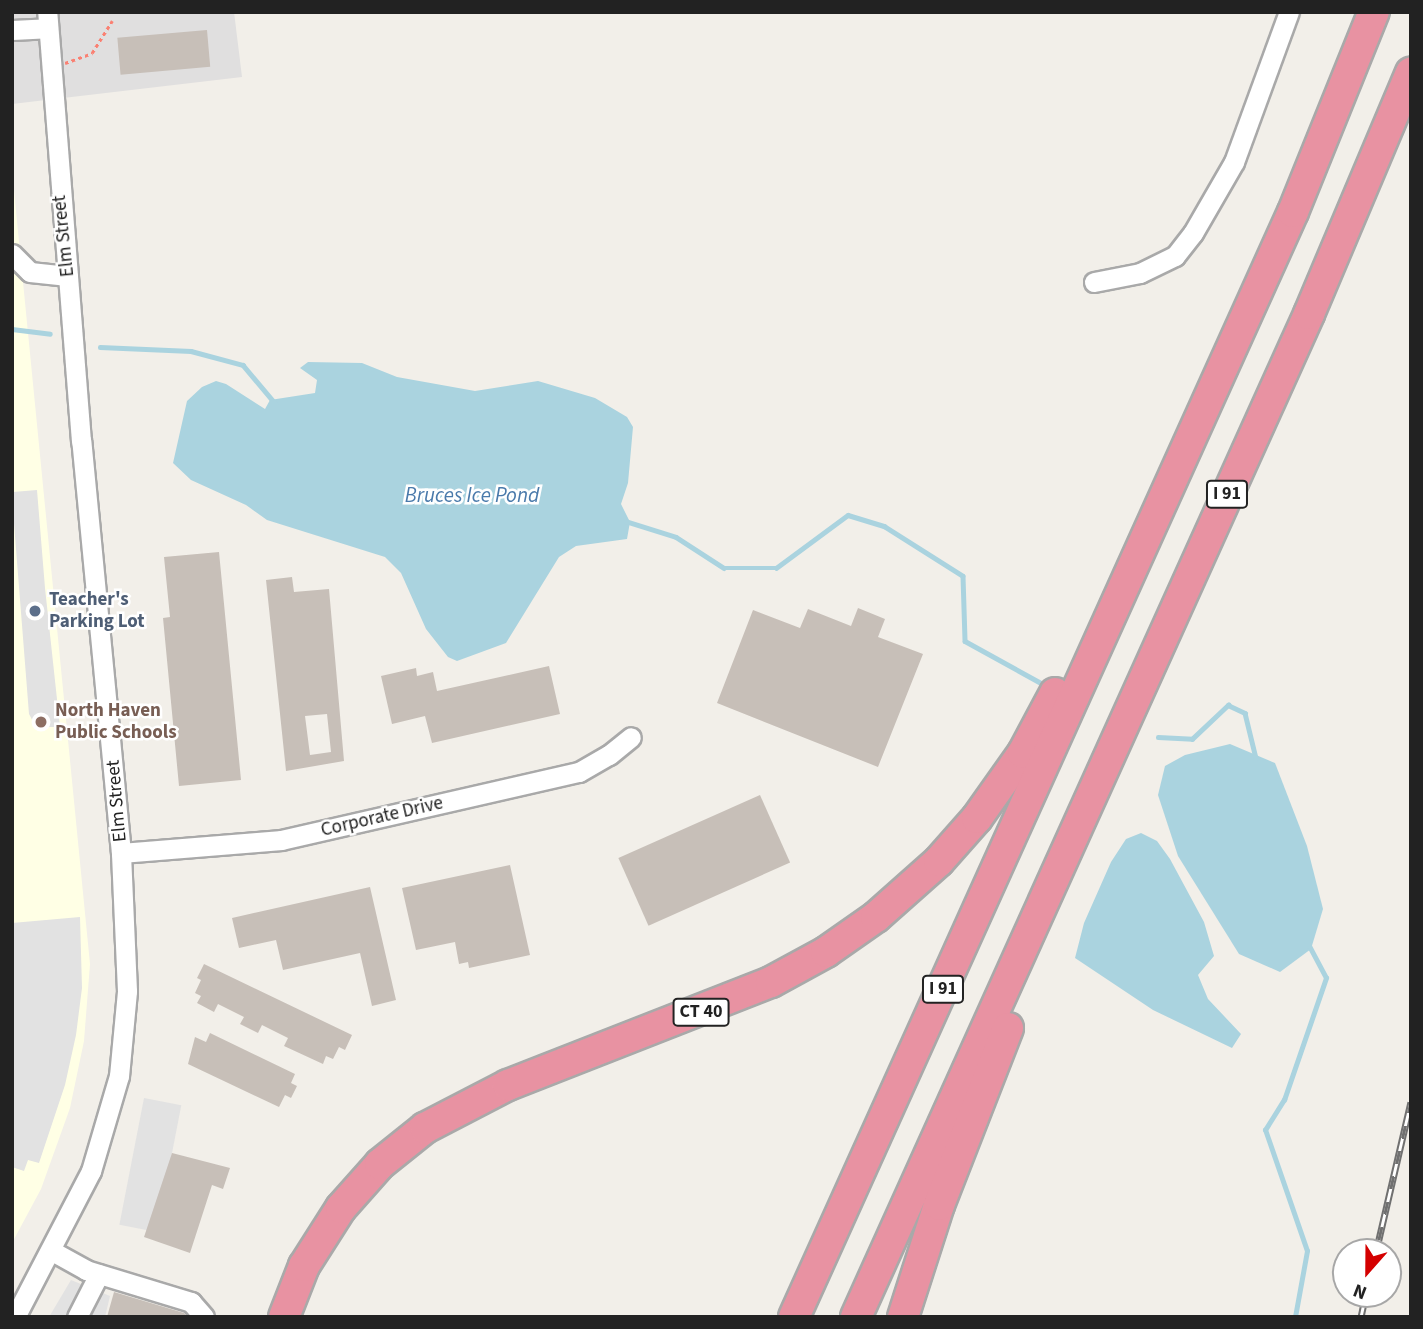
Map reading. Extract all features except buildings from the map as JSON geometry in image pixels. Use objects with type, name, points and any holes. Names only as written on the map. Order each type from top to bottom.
[{"type":"highway","name":"I 91","points":[[794,1317],[1321,148],[1374,12]]},
{"type":"highway","name":"I 91","points":[[856,1317],[1319,290],[1411,73]]},
{"type":"highway","name":"CT 40","points":[[284,1317],[307,1259],[341,1208],[380,1164],[425,1128],[508,1085],[771,982],[826,952],[892,904],[977,818],[1023,753],[1060,683],[1091,660]]},
{"type":"highway","points":[[903,1317],[948,1180],[1030,974],[1038,913]]},
{"type":"street","points":[[1094,282],[1140,273],[1175,256],[1193,233],[1234,162],[1289,12]]},
{"type":"street","points":[[12,30],[47,20]]},
{"type":"street","name":"Elm Street","points":[[15,1317],[52,1251],[91,1171],[119,1076],[128,945],[47,20]]},
{"type":"street","points":[[12,254],[30,272],[68,276]]},
{"type":"street","name":"Corporate Drive","points":[[121,853],[272,842],[579,772],[631,737]]},
{"type":"street","points":[[52,1251],[99,1274],[191,1302],[204,1317]]},
{"type":"street","points":[[77,1317],[99,1274]]},
{"type":"path","points":[[59,64],[92,53],[112,21]]},
{"type":"shaded area","points":[[12,12],[234,12],[242,77],[12,104]]},
{"type":"shaded area","name":"North Haven Public Schools","points":[[12,170],[90,964],[84,1041],[70,1108],[41,1189],[12,1243]]},
{"type":"shaded area","name":"Teacher's Parking Lot","points":[[37,490],[60,727],[36,727],[29,714],[12,498],[13,492]]},
{"type":"shaded area","points":[[80,917],[82,988],[76,1035],[65,1085],[39,1163],[28,1160],[24,1171],[12,1167],[12,923]]},
{"type":"shaded area","points":[[144,1098],[181,1105],[157,1232],[119,1225]]},
{"type":"shaded area","points":[[71,1280],[110,1296],[105,1317],[49,1317]]},
{"type":"water","name":"Bruces Ice Pond","points":[[308,362],[362,363],[397,377],[475,391],[538,381],[595,398],[627,417],[633,427],[628,483],[621,504],[630,522],[627,539],[576,546],[559,557],[506,643],[457,661],[448,657],[426,629],[401,573],[385,557],[267,520],[246,505],[191,480],[173,463],[187,401],[202,387],[216,381],[226,384],[265,409],[270,400],[315,393],[317,380],[300,368]]},
{"type":"water","points":[[1230,744],[1275,763],[1307,846],[1323,909],[1311,949],[1280,972],[1239,954],[1178,856],[1158,795],[1165,766],[1185,755]]},
{"type":"water","points":[[1141,833],[1157,841],[1170,859],[1204,922],[1214,956],[1198,975],[1208,999],[1241,1034],[1232,1048],[1153,1010],[1075,958],[1084,923],[1111,862],[1126,839]]},
{"type":"waterway","points":[[12,329],[50,334]]},
{"type":"waterway","points":[[100,347],[191,351],[243,365],[275,403]]},
{"type":"waterway","points":[[625,521],[676,537],[724,568],[776,568],[848,515],[884,526],[963,576],[965,641],[1043,684]]},
{"type":"waterway","points":[[1158,737],[1192,739],[1228,705],[1245,713],[1256,758]]},
{"type":"waterway","points":[[1295,1317],[1307,1251],[1265,1130],[1284,1100],[1326,978],[1309,946]]},
{"type":"railway","points":[[1379,1238],[1411,1102]]},
{"type":"railway","points":[[1361,1317],[1363,1308]]},
{"type":"place","name":"Teacher's Parking Lot","points":[[35,611]]},
{"type":"place","name":"North Haven Public Schools","points":[[41,722]]}]
